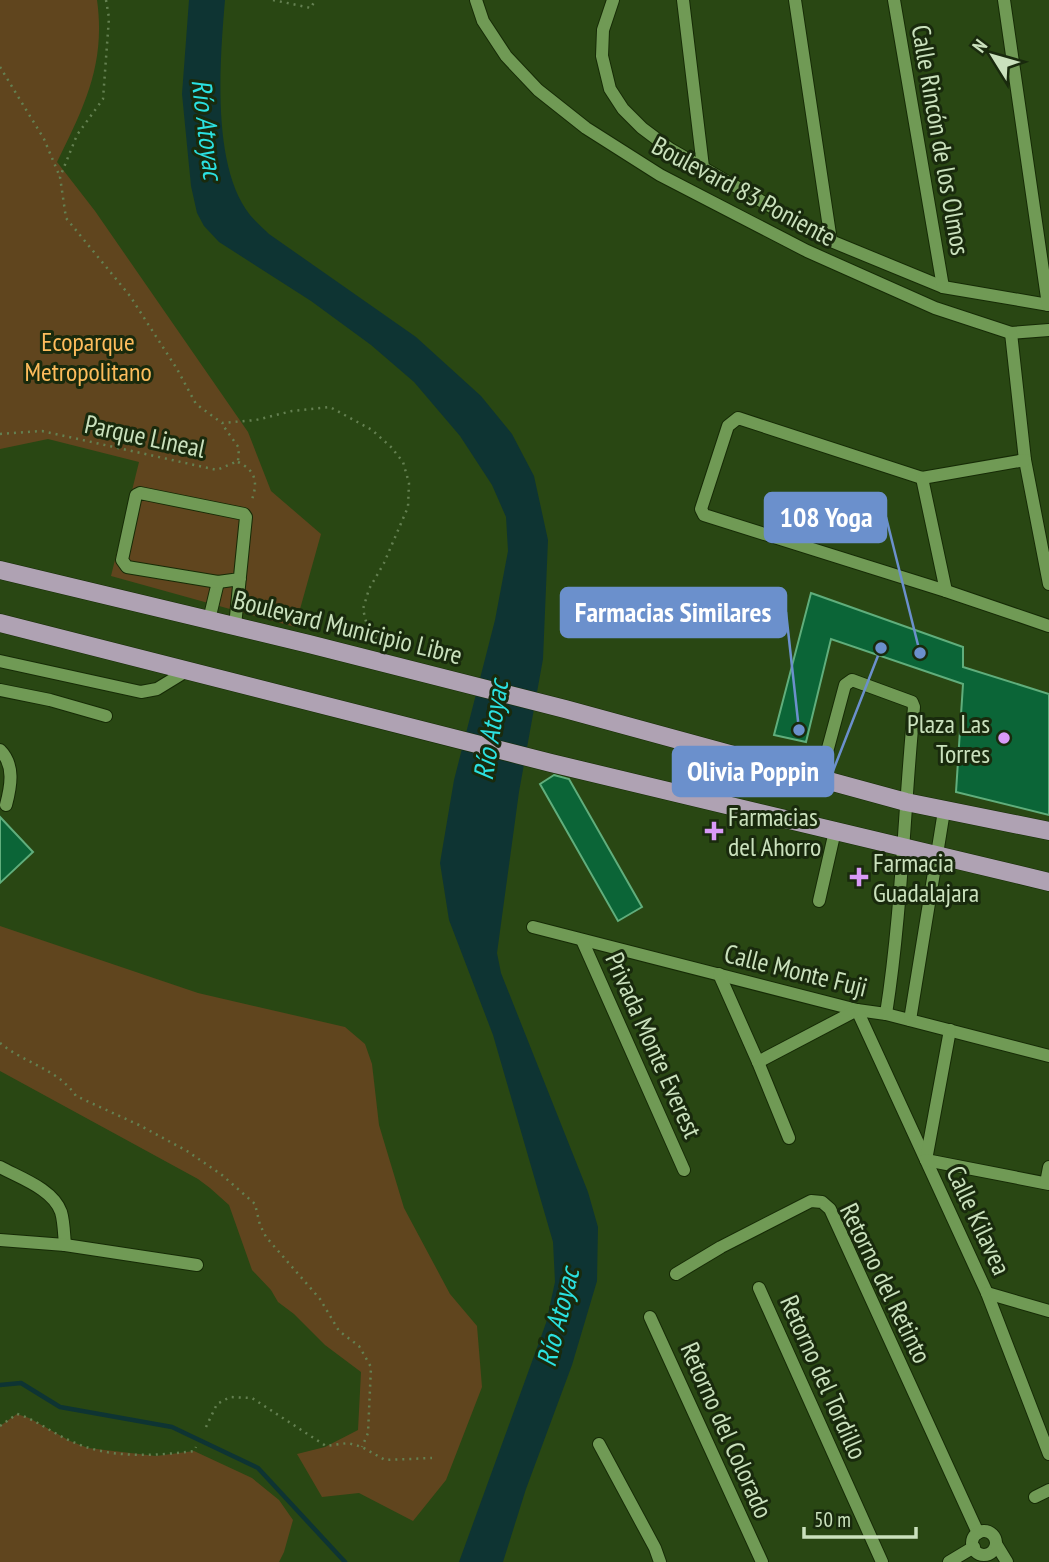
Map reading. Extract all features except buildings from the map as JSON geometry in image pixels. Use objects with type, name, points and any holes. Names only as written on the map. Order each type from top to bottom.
[{"type":"main road","name":"Boulevard Municipio Libre","points":[[0,570],[565,709],[906,802],[1049,831]]},
{"type":"main road","points":[[0,623],[551,763],[1049,882]]},
{"type":"street","name":"Boulevard 83 Poniente","points":[[476,0],[483,21],[506,56],[538,90],[586,128],[660,175],[853,274],[935,308],[1011,333],[1049,330]]},
{"type":"street","name":"Boulevard 83 Poniente","points":[[613,0],[603,30],[602,56],[610,89],[623,109],[642,128],[670,149],[831,242],[943,287],[1048,304]]},
{"type":"street","points":[[683,0],[703,167]]},
{"type":"street","points":[[794,0],[831,242]]},
{"type":"street","name":"Calle Rincón de los Olmos","points":[[894,0],[943,287]]},
{"type":"street","points":[[1004,0],[1048,304]]},
{"type":"street","points":[[1011,333],[1025,460],[1049,584]]},
{"type":"street","points":[[1025,460],[922,478],[738,418],[728,426],[701,509],[704,514],[1049,626]]},
{"type":"street","points":[[922,478],[946,591]]},
{"type":"street","points":[[235,626],[240,579],[246,517],[244,514],[140,493],[136,495],[122,560],[124,565],[218,582],[240,579]]},
{"type":"street","points":[[209,620],[218,582]]},
{"type":"street","points":[[0,661],[141,692],[157,689],[188,670]]},
{"type":"street","points":[[820,778],[845,685],[852,680],[914,704],[895,959],[886,1014]]},
{"type":"street","points":[[0,690],[50,699],[106,716]]},
{"type":"street","points":[[0,750],[5,755],[10,770],[11,787],[6,805]]},
{"type":"street","points":[[910,1020],[944,811]]},
{"type":"street","points":[[819,901],[835,831]]},
{"type":"street","name":"Calle Monte Fuji","points":[[533,927],[1049,1056]]},
{"type":"street","name":"Privada Monte Everest","points":[[582,940],[684,1170]]},
{"type":"street","points":[[719,974],[789,1138]]},
{"type":"street","points":[[758,1062],[857,1010]]},
{"type":"street","name":"Calle Kilavea","points":[[857,1010],[1043,1422],[1049,1454]]},
{"type":"street","points":[[950,1030],[926,1160],[1047,1184],[1049,1167]]},
{"type":"street","points":[[0,1167],[48,1194],[57,1203],[62,1215],[65,1245]]},
{"type":"street","name":"Retorno del Retinto","points":[[676,1274],[721,1247],[811,1201],[821,1202],[830,1209],[978,1533]]},
{"type":"street","points":[[0,1240],[65,1245],[197,1265]]},
{"type":"street","name":"Retorno del Tordillo","points":[[759,1288],[882,1562]]},
{"type":"street","points":[[987,1293],[1049,1311]]},
{"type":"street","name":"Retorno del Colorado","points":[[650,1317],[762,1562]]},
{"type":"street","points":[[599,1444],[660,1562]]},
{"type":"street","points":[[1035,1497],[1049,1490]]},
{"type":"street","points":[[996,1544],[988,1558],[974,1547],[973,1539],[978,1533],[985,1531],[992,1534],[1007,1562]]},
{"type":"street","points":[[949,1562],[974,1547]]},
{"type":"path","points":[[60,177],[78,135],[103,99],[109,18],[106,0]]},
{"type":"path","points":[[273,0],[312,8],[315,0]]},
{"type":"path","points":[[0,67],[44,139],[60,177],[66,218],[130,296],[196,404],[222,423],[330,407],[372,430],[391,447],[402,462],[409,484],[408,507],[384,563],[369,589],[363,609],[368,629],[379,640],[401,646]]},
{"type":"path","name":"Parque Lineal","points":[[0,434],[42,431],[217,470],[238,461],[239,448],[222,423]]},
{"type":"path","points":[[238,461],[248,466],[255,475],[256,489],[244,514]]},
{"type":"path","points":[[0,1043],[44,1068],[70,1087],[76,1096],[187,1151],[222,1175],[255,1204],[266,1237],[314,1292],[339,1331],[359,1346],[371,1367],[368,1433],[362,1447]]},
{"type":"path","points":[[206,1427],[217,1404],[230,1397],[252,1398],[326,1446],[348,1443],[362,1447],[385,1460],[432,1458]]},
{"type":"path","points":[[0,1426],[17,1414],[88,1448],[156,1456],[195,1449]]},
{"type":"green space","name":"Ecoparque Metropolitano","points":[[0,0],[97,0],[99,23],[95,65],[84,103],[57,162],[95,211],[248,432],[271,491],[321,534],[295,627],[111,576],[139,462],[48,439],[0,449]]},
{"type":"green space","points":[[0,926],[198,993],[345,1027],[365,1044],[372,1064],[379,1125],[404,1208],[450,1294],[477,1326],[482,1387],[446,1480],[413,1521],[359,1493],[322,1497],[297,1454],[325,1447],[358,1430],[361,1372],[325,1345],[278,1302],[271,1290],[252,1270],[229,1205],[198,1179],[0,1071]]},
{"type":"green space","points":[[17,1414],[88,1448],[156,1456],[194,1451],[252,1478],[279,1500],[293,1520],[279,1562],[0,1562],[0,1426]]},
{"type":"water","name":"Río Atoyac","points":[[189,0],[225,0],[220,81],[224,141],[229,169],[238,194],[250,215],[269,234],[416,337],[481,396],[512,434],[534,476],[548,540],[543,659],[519,792],[497,953],[501,973],[588,1192],[598,1227],[597,1281],[572,1365],[526,1489],[503,1562],[459,1562],[546,1323],[555,1282],[553,1242],[493,1035],[449,920],[440,863],[454,780],[495,620],[508,551],[506,517],[492,485],[460,436],[414,382],[371,345],[311,301],[219,242],[204,226],[197,213],[191,186],[182,94]]},
{"type":"waterway","points":[[0,1385],[21,1383],[60,1407],[172,1427],[258,1468],[345,1562]]},
{"type":"place","name":"Olivia Poppin","points":[[881,648]]},
{"type":"place","name":"108 Yoga","points":[[920,653]]},
{"type":"place","name":"Farmacias Similares","points":[[799,730]]},
{"type":"place","name":"Plaza Las Torres","points":[[1004,738]]},
{"type":"place","name":"Farmacias del Ahorro","points":[[714,831]]},
{"type":"place","name":"Farmacia Guadalajara","points":[[859,877]]}]
